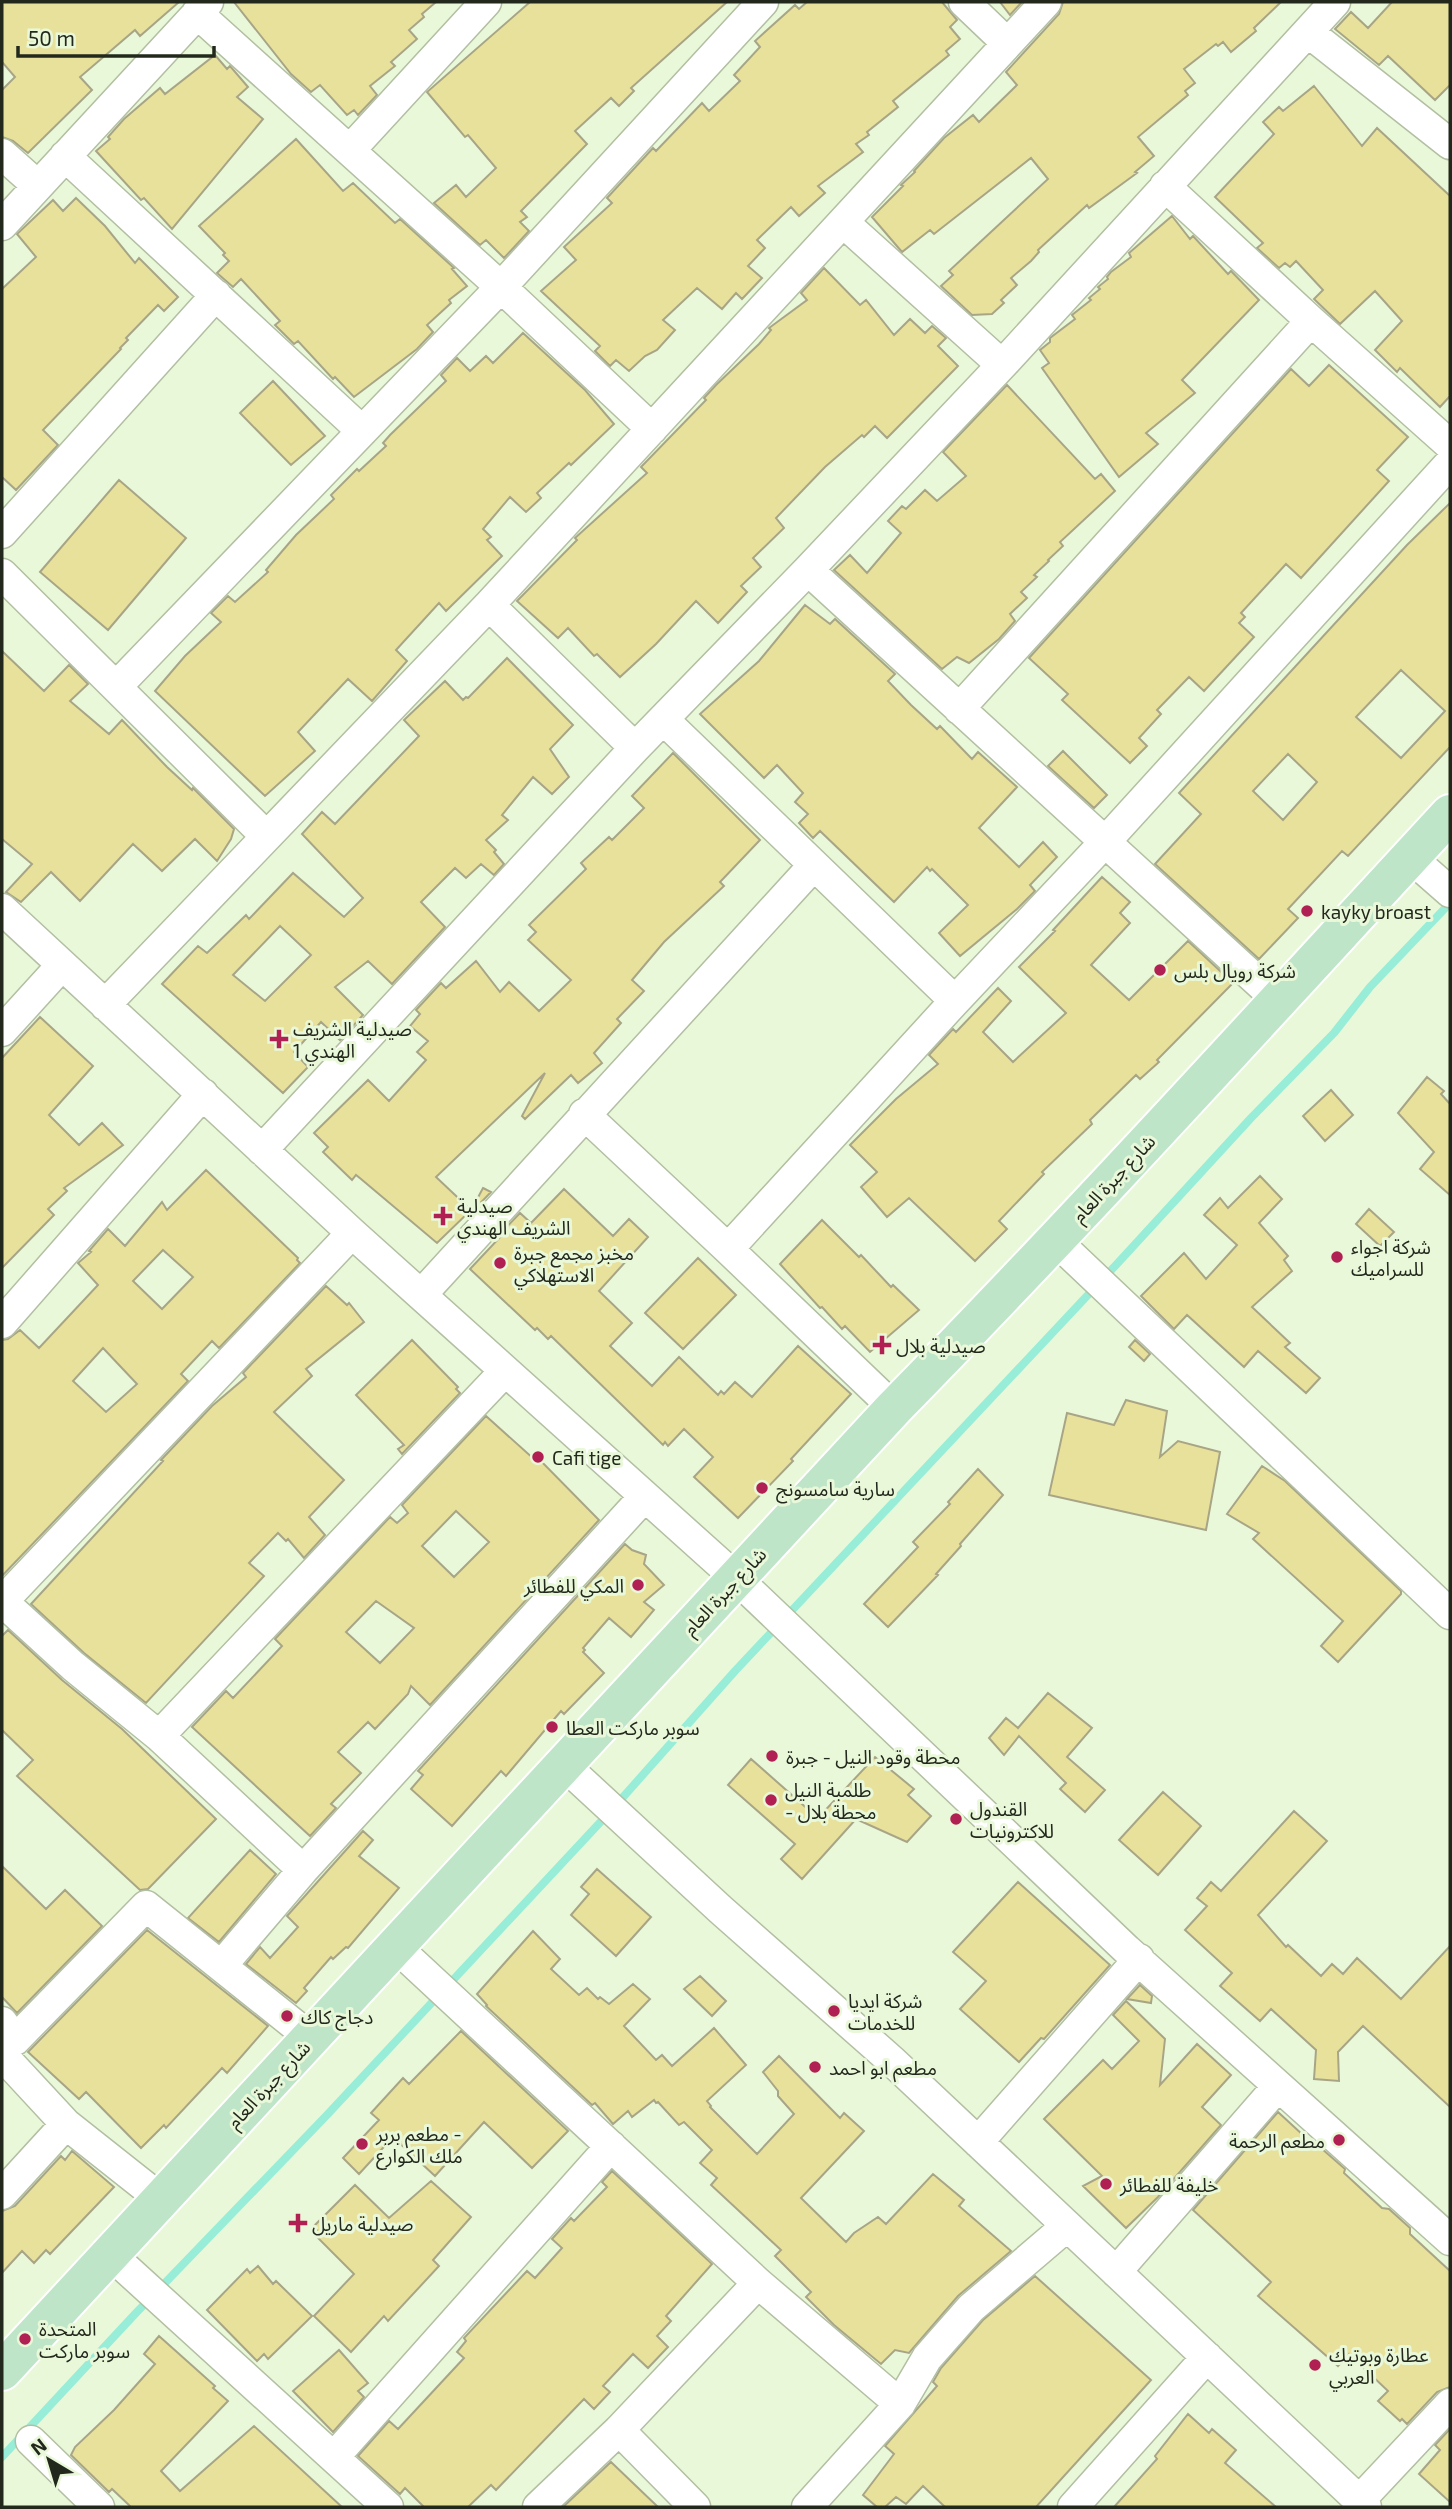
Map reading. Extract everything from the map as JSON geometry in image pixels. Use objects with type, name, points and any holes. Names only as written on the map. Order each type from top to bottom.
[{"type":"main road","name":"شارع جبرة العام","points":[[2,2371],[894,1408],[1279,1001],[1450,814]]},
{"type":"street","points":[[350,150],[486,2]]},
{"type":"street","points":[[116,687],[500,287],[763,2]]},
{"type":"street","points":[[964,2],[1007,43]]},
{"type":"street","points":[[105,1004],[489,605],[1046,2]]},
{"type":"street","points":[[262,1150],[635,748],[1002,365],[1334,2]]},
{"type":"street","points":[[2,225],[203,8],[350,150],[652,429]]},
{"type":"street","points":[[1308,32],[1450,144]]},
{"type":"street","points":[[2,154],[38,186]]},
{"type":"street","points":[[65,156],[362,431]]},
{"type":"street","points":[[1165,186],[1450,445]]},
{"type":"street","points":[[843,222],[1002,365]]},
{"type":"street","points":[[2,533],[216,295]]},
{"type":"street","points":[[959,709],[1311,321]]},
{"type":"street","points":[[729,1249],[1450,464]]},
{"type":"street","points":[[808,570],[1279,1001]]},
{"type":"street","points":[[2,573],[266,836]]},
{"type":"street","points":[[489,605],[635,748]]},
{"type":"street","points":[[664,720],[955,1001]]},
{"type":"street","points":[[1410,857],[1450,891]]},
{"type":"street","points":[[421,1294],[814,865]]},
{"type":"street","points":[[2,909],[352,1233],[736,1578],[1127,1950],[1450,2240]]},
{"type":"street","points":[[2,1031],[62,965]]},
{"type":"street","points":[[2,1323],[203,1094]]},
{"type":"street","points":[[584,1114],[894,1408]]},
{"type":"street","points":[[303,1870],[159,1736],[73,1666],[2,1601],[352,1233]]},
{"type":"street","points":[[1055,1240],[1448,1607]]},
{"type":"street","points":[[159,1736],[505,1371]]},
{"type":"street","points":[[222,1965],[303,1870],[645,1497]]},
{"type":"street","points":[[564,1765],[721,1910],[891,2060],[1363,2504],[1450,2404]]},
{"type":"street","points":[[146,1906],[311,2038]]},
{"type":"street","points":[[2,2022],[15,2040],[146,1906]]},
{"type":"street","points":[[146,1906],[4,2059],[66,2124],[162,2200]]},
{"type":"street","points":[[395,1946],[758,2283],[900,2404]]},
{"type":"street","points":[[978,2142],[1139,1959]]},
{"type":"street","points":[[1116,2272],[1278,2086]]},
{"type":"street","points":[[2,2194],[66,2124]]},
{"type":"street","points":[[334,2457],[611,2146]]},
{"type":"street","points":[[807,2507],[900,2404],[927,2358],[971,2308],[1067,2226]]},
{"type":"street","points":[[110,2254],[388,2507]]},
{"type":"street","points":[[538,2507],[619,2430],[758,2283]]},
{"type":"street","points":[[1073,2507],[1207,2357]]},
{"type":"street","points":[[619,2430],[695,2507]]},
{"type":"street","points":[[31,2441],[99,2507]]},
{"type":"building","points":[[2,2],[179,2],[140,36],[135,30],[80,77],[92,90],[28,153],[13,141],[2,137],[2,90],[15,77],[2,62]]},
{"type":"building","points":[[234,2],[436,2],[409,30],[417,39],[391,62],[395,66],[370,86],[377,95],[358,115],[354,110],[347,115],[320,85],[311,92],[291,74]]},
{"type":"building","points":[[530,2],[727,2],[631,88],[634,91],[619,106],[611,98],[575,131],[587,144],[521,211],[527,217],[520,222],[529,231],[504,258],[486,240],[480,245],[434,203],[456,185],[466,197],[496,168],[468,135],[465,137],[427,92]]},
{"type":"building","points":[[807,2],[942,2],[957,20],[950,27],[960,39],[946,51],[949,55],[893,101],[898,107],[856,144],[863,152],[818,186],[825,193],[799,216],[791,207],[757,240],[765,248],[748,266],[762,278],[742,299],[736,293],[722,309],[697,288],[663,320],[675,330],[657,350],[645,356],[629,371],[616,360],[610,366],[595,351],[600,346],[541,291],[576,260],[564,247],[612,203],[607,198],[653,148],[656,151],[702,103],[709,111],[740,81],[734,75],[760,47],[755,41],[795,5],[799,9]]},
{"type":"building","points":[[1000,2],[1022,2],[1010,15]]},
{"type":"building","points":[[1063,2],[1281,2],[1254,28],[1256,31],[1231,52],[1223,42],[1218,46],[1216,44],[1184,69],[1195,83],[1185,91],[1188,95],[1138,137],[1154,156],[1135,172],[1137,173],[1089,208],[1087,205],[1038,250],[1031,261],[1011,278],[1017,285],[1001,300],[1004,303],[992,314],[972,315],[941,286],[953,275],[949,271],[1048,179],[1031,158],[934,234],[930,230],[902,252],[872,217],[944,138],[973,115],[979,122],[1017,85],[1006,72],[1059,14]]},
{"type":"building","points":[[1392,2],[1450,2],[1450,85],[1435,100],[1388,56],[1379,65],[1335,29],[1351,12],[1368,28]]},
{"type":"building","points":[[215,55],[227,69],[230,66],[248,87],[237,97],[263,119],[172,229],[96,151],[110,139],[108,137],[124,119],[160,88],[165,94]]},
{"type":"building","points":[[1314,86],[1362,146],[1377,128],[1450,196],[1450,396],[1440,407],[1400,368],[1397,372],[1375,350],[1402,321],[1375,291],[1340,324],[1314,299],[1323,290],[1296,261],[1290,267],[1285,263],[1279,268],[1257,248],[1263,243],[1215,197],[1274,134],[1263,122],[1279,107],[1283,111]]},
{"type":"building","points":[[296,139],[343,191],[353,183],[395,223],[400,219],[454,268],[452,269],[467,286],[449,300],[451,303],[427,325],[433,332],[417,349],[354,397],[335,377],[333,379],[298,341],[294,344],[275,325],[280,321],[241,279],[233,287],[217,273],[229,261],[223,255],[225,253],[199,226]]},
{"type":"building","points":[[76,198],[105,226],[135,263],[139,258],[178,297],[164,311],[158,305],[126,338],[128,340],[121,349],[43,430],[58,445],[16,490],[2,477],[2,289],[36,257],[17,234],[53,200],[63,211]]},
{"type":"building","points":[[1172,216],[1190,239],[1193,236],[1228,274],[1231,271],[1259,300],[1182,380],[1195,393],[1146,433],[1158,444],[1119,477],[1042,368],[1049,363],[1040,350],[1050,342],[1050,338],[1075,319],[1072,315],[1091,300],[1089,298],[1100,289],[1098,287],[1108,279],[1111,272],[1131,257],[1129,253]]},
{"type":"building","points":[[824,268],[860,305],[866,300],[894,335],[910,319],[925,333],[932,326],[946,338],[938,346],[958,366],[887,438],[875,426],[864,437],[862,435],[825,467],[776,518],[784,528],[753,558],[761,567],[741,586],[747,592],[718,623],[696,601],[656,644],[620,677],[597,654],[594,656],[568,628],[558,638],[517,601],[577,540],[575,538],[647,473],[641,467],[706,400],[704,398],[716,385],[759,344],[771,330],[769,328],[807,300],[801,293]]},
{"type":"building","points":[[523,333],[585,390],[614,424],[537,493],[541,498],[526,512],[510,497],[483,529],[491,537],[487,540],[502,556],[446,611],[439,603],[396,650],[407,661],[372,701],[348,679],[298,732],[315,751],[265,796],[155,691],[185,656],[221,622],[211,613],[228,596],[235,602],[268,572],[266,570],[296,535],[334,499],[331,495],[357,469],[359,471],[386,446],[383,443],[390,435],[446,381],[441,375],[457,358],[470,371],[486,356],[493,363]]},
{"type":"building","points":[[1329,365],[1408,437],[1377,470],[1389,481],[1301,578],[1286,564],[1241,613],[1245,617],[1239,623],[1254,637],[1204,691],[1189,677],[1157,710],[1161,714],[1139,738],[1147,746],[1130,763],[1062,700],[1068,694],[1029,658],[1291,369],[1309,386]]},
{"type":"building","points":[[273,381],[325,436],[291,465],[240,413]]},
{"type":"building","points":[[1007,385],[1095,479],[1101,474],[1115,491],[1060,542],[1063,546],[1034,575],[1037,577],[1021,592],[1027,598],[1010,614],[1015,621],[999,639],[969,663],[957,657],[942,669],[834,570],[850,555],[867,573],[901,533],[888,521],[902,506],[906,509],[925,490],[937,501],[966,476],[943,452]]},
{"type":"building","points":[[119,480],[186,538],[108,630],[40,572]]},
{"type":"building","points":[[1450,503],[1450,747],[1348,856],[1342,851],[1288,909],[1298,918],[1259,959],[1155,864],[1201,814],[1179,793],[1407,545]],"holes":[[[1401,670],[1445,711],[1401,758],[1356,717]],[[1288,754],[1317,782],[1283,820],[1253,791]]]},
{"type":"building","points":[[805,605],[830,624],[835,619],[895,674],[888,681],[937,729],[940,726],[972,759],[978,752],[1017,787],[979,828],[1019,867],[1043,842],[1057,857],[1030,885],[1035,891],[960,956],[939,933],[968,905],[932,869],[930,871],[927,867],[894,902],[820,831],[813,838],[799,823],[808,814],[795,802],[803,793],[777,765],[764,778],[700,714],[759,661]]},
{"type":"building","points":[[2,651],[44,691],[69,665],[88,684],[70,701],[109,734],[122,720],[167,767],[192,790],[193,788],[234,829],[217,861],[195,839],[162,871],[133,844],[80,901],[51,872],[21,902],[6,892],[32,864],[2,839]]},
{"type":"building","points":[[507,658],[573,725],[550,749],[569,777],[552,794],[533,777],[502,815],[508,820],[486,840],[504,864],[494,875],[481,864],[466,878],[455,868],[421,902],[445,927],[392,984],[368,961],[335,987],[363,1015],[340,1040],[321,1022],[294,1052],[308,1067],[283,1093],[162,984],[198,946],[207,953],[246,915],[249,919],[293,873],[344,917],[363,898],[302,834],[322,812],[335,824],[419,736],[404,720],[445,681],[463,700]],"holes":[[[280,926],[311,955],[265,1001],[233,975]]]},
{"type":"building","points":[[1063,751],[1107,795],[1094,808],[1048,766]]},
{"type":"building","points":[[673,753],[760,840],[720,882],[724,886],[664,942],[632,980],[644,991],[617,1019],[621,1023],[594,1053],[602,1063],[578,1083],[571,1075],[525,1119],[522,1116],[545,1073],[436,1177],[471,1210],[437,1243],[356,1175],[352,1180],[323,1152],[328,1147],[314,1133],[368,1080],[389,1101],[426,1060],[417,1052],[428,1041],[410,1026],[420,1014],[416,1010],[441,983],[446,988],[476,961],[500,992],[509,982],[539,1011],[571,980],[528,940],[536,932],[529,925],[586,869],[581,863],[609,837],[612,840],[644,808],[632,796]]},
{"type":"building","points":[[1102,877],[1130,902],[1120,913],[1130,923],[1091,965],[1129,1000],[1188,941],[1233,983],[1157,1060],[1159,1062],[1140,1079],[1136,1075],[1090,1120],[1092,1124],[1042,1172],[1044,1174],[999,1221],[1007,1229],[975,1261],[909,1198],[887,1217],[861,1187],[877,1172],[850,1145],[896,1099],[938,1064],[929,1055],[953,1029],[956,1032],[998,988],[1011,1001],[983,1032],[1013,1062],[1066,1013],[1019,967]]},
{"type":"building","points":[[40,1017],[93,1066],[49,1115],[79,1145],[102,1123],[123,1145],[64,1188],[67,1191],[48,1209],[54,1215],[2,1268],[2,1058]]},
{"type":"building","points":[[1427,1077],[1444,1091],[1441,1094],[1450,1104],[1450,1195],[1420,1169],[1434,1152],[1398,1113]]},
{"type":"building","points":[[1331,1090],[1353,1115],[1325,1141],[1303,1116]]},
{"type":"building","points":[[206,1170],[298,1258],[300,1263],[219,1348],[212,1341],[181,1374],[188,1381],[2,1576],[2,1340],[20,1330],[39,1348],[98,1285],[78,1263],[91,1252],[89,1251],[108,1229],[125,1246],[162,1202],[167,1210]],"holes":[[[163,1250],[193,1277],[162,1309],[133,1281]],[[103,1348],[137,1384],[106,1412],[73,1381]]]},
{"type":"building","points":[[1260,1176],[1282,1199],[1259,1223],[1288,1256],[1284,1260],[1292,1271],[1252,1307],[1290,1343],[1285,1347],[1320,1378],[1306,1393],[1258,1351],[1244,1367],[1187,1315],[1174,1329],[1141,1296],[1184,1253],[1206,1279],[1237,1245],[1204,1215],[1220,1198],[1228,1208]]},
{"type":"building","points":[[483,1188],[491,1192],[468,1216]]},
{"type":"building","points":[[564,1189],[613,1236],[629,1219],[648,1237],[599,1291],[632,1323],[610,1346],[652,1386],[679,1357],[718,1395],[721,1391],[724,1394],[735,1382],[752,1397],[798,1346],[851,1394],[791,1459],[793,1461],[738,1518],[694,1477],[713,1457],[684,1429],[668,1446],[665,1442],[663,1445],[551,1336],[548,1339],[537,1328],[535,1330],[470,1269],[520,1213],[531,1223]]},
{"type":"building","points":[[1369,1209],[1394,1232],[1380,1246],[1356,1224]]},
{"type":"building","points":[[822,1220],[891,1287],[893,1285],[919,1310],[870,1352],[845,1326],[842,1329],[822,1307],[820,1308],[780,1264]]},
{"type":"building","points":[[698,1258],[736,1295],[683,1349],[645,1313]]},
{"type":"building","points":[[326,1286],[347,1305],[349,1303],[364,1322],[306,1369],[312,1376],[274,1412],[344,1480],[309,1517],[325,1535],[304,1558],[288,1539],[286,1541],[278,1533],[249,1563],[264,1576],[146,1703],[84,1653],[31,1604],[212,1406],[246,1377],[243,1373]]},
{"type":"building","points":[[412,1340],[458,1387],[456,1389],[460,1393],[402,1454],[398,1449],[404,1445],[356,1395]]},
{"type":"building","points":[[1135,1340],[1150,1354],[1144,1361],[1129,1347]]},
{"type":"building","points":[[1126,1400],[1167,1411],[1160,1457],[1178,1441],[1220,1452],[1206,1530],[1049,1495],[1067,1413],[1114,1425]]},
{"type":"building","points":[[486,1416],[535,1460],[538,1458],[599,1520],[430,1705],[411,1686],[408,1694],[375,1729],[368,1722],[338,1752],[361,1773],[331,1804],[336,1808],[310,1836],[192,1727],[226,1691],[233,1698],[282,1646],[275,1639],[390,1517],[397,1523],[408,1513],[402,1505]],"holes":[[[456,1511],[489,1542],[454,1577],[422,1546]],[[376,1601],[414,1628],[380,1663],[346,1632]]]},
{"type":"building","points":[[1262,1466],[1285,1481],[1401,1591],[1338,1662],[1321,1646],[1343,1621],[1253,1539],[1259,1533],[1227,1514]]},
{"type":"building","points":[[978,1469],[1003,1495],[960,1544],[936,1574],[938,1575],[888,1627],[864,1604],[918,1547],[913,1542],[950,1504],[948,1502]]},
{"type":"building","points":[[625,1544],[646,1555],[644,1564],[664,1585],[644,1602],[654,1610],[631,1637],[609,1618],[583,1648],[583,1652],[604,1673],[564,1714],[561,1711],[506,1776],[501,1771],[452,1826],[411,1789],[423,1775],[418,1771]]},
{"type":"building","points":[[8,1630],[62,1680],[122,1729],[216,1819],[148,1889],[140,1890],[17,1776],[33,1760],[2,1730],[2,1636]]},
{"type":"building","points":[[1048,1693],[1092,1728],[1067,1757],[1105,1790],[1085,1812],[1060,1789],[1066,1783],[1019,1736],[1004,1755],[989,1738],[1006,1718],[1018,1728]]},
{"type":"building","points":[[875,1757],[914,1789],[908,1795],[931,1816],[907,1842],[856,1819],[802,1879],[781,1859],[795,1844],[728,1785],[751,1759],[818,1818]]},
{"type":"building","points":[[1163,1792],[1201,1826],[1158,1875],[1119,1840]]},
{"type":"building","points":[[1294,1811],[1327,1841],[1258,1915],[1286,1947],[1288,1945],[1321,1976],[1332,1964],[1343,1974],[1357,1958],[1401,1999],[1450,1946],[1450,2107],[1363,2026],[1338,2052],[1339,2081],[1314,2079],[1316,2050],[1271,2009],[1260,2021],[1220,1986],[1232,1973],[1185,1930],[1207,1906],[1197,1898],[1211,1882],[1221,1891]]},
{"type":"building","points":[[363,1831],[373,1840],[359,1856],[399,1888],[348,1948],[333,1959],[331,1957],[304,1988],[307,1991],[296,2003],[246,1964],[260,1947],[270,1958],[298,1927],[287,1916]]},
{"type":"building","points":[[250,1850],[276,1874],[219,1942],[188,1918]]},
{"type":"building","points":[[2,1866],[46,1909],[65,1890],[102,1926],[17,2013],[2,1997]]},
{"type":"building","points":[[597,1869],[651,1917],[616,1956],[571,1915],[589,1894],[581,1887]]},
{"type":"building","points":[[1018,1882],[1110,1965],[1044,2039],[1041,2038],[1019,2062],[960,2009],[986,1981],[953,1952]]},
{"type":"building","points":[[147,1930],[268,2026],[227,2073],[222,2068],[166,2128],[164,2125],[141,2148],[86,2092],[79,2099],[28,2052]]},
{"type":"building","points":[[533,1931],[560,1959],[551,1969],[579,1995],[587,1988],[598,1999],[600,1997],[609,2004],[633,1984],[650,1999],[624,2026],[656,2060],[662,2055],[672,2066],[714,2028],[746,2065],[707,2101],[757,2154],[794,2114],[778,2096],[778,2091],[763,2072],[779,2056],[840,2118],[844,2113],[864,2131],[801,2198],[846,2242],[854,2233],[878,2217],[886,2224],[933,2174],[964,2200],[959,2206],[1011,2251],[958,2296],[909,2353],[895,2350],[881,2364],[834,2325],[806,2297],[811,2292],[775,2256],[781,2250],[711,2185],[717,2178],[700,2163],[712,2150],[684,2122],[679,2125],[654,2100],[632,2117],[628,2111],[613,2124],[595,2103],[592,2105],[486,2006],[477,1994]]},
{"type":"building","points":[[700,1976],[726,2001],[712,2016],[684,1989]]},
{"type":"building","points":[[1140,1985],[1152,1996],[1151,2003],[1127,1999]]},
{"type":"building","points":[[1126,2001],[1165,2039],[1160,2085],[1197,2044],[1231,2075],[1202,2107],[1221,2125],[1158,2197],[1126,2228],[1083,2186],[1102,2176],[1044,2119],[1103,2060],[1112,2069],[1139,2041],[1113,2015]]},
{"type":"building","points":[[461,2031],[568,2131],[532,2168],[484,2122],[435,2176],[393,2137],[359,2174],[343,2158],[379,2120],[371,2113],[403,2078],[409,2084]]},
{"type":"building","points":[[1278,2112],[1317,2148],[1321,2148],[1345,2169],[1344,2173],[1382,2208],[1389,2209],[1410,2228],[1410,2234],[1450,2271],[1450,2387],[1437,2392],[1407,2424],[1378,2401],[1388,2391],[1349,2354],[1338,2366],[1258,2296],[1271,2282],[1193,2210]]},
{"type":"building","points":[[72,2151],[114,2187],[50,2254],[46,2250],[34,2263],[22,2251],[2,2273],[2,2211],[15,2206],[61,2156],[65,2160]]},
{"type":"building","points":[[612,2171],[712,2264],[666,2316],[671,2321],[657,2336],[668,2347],[648,2368],[633,2354],[603,2386],[610,2392],[594,2409],[584,2399],[496,2490],[491,2485],[468,2507],[424,2507],[405,2488],[400,2494],[358,2456],[389,2421],[398,2429],[464,2358],[457,2352],[466,2341],[464,2338],[527,2271],[535,2278],[562,2248],[552,2239],[571,2218],[574,2221],[607,2187],[602,2182]]},
{"type":"building","points":[[431,2181],[471,2217],[433,2260],[439,2266],[388,2321],[384,2316],[351,2352],[314,2316],[354,2274],[314,2234],[317,2230],[313,2227],[355,2185],[389,2218]]},
{"type":"building","points":[[258,2266],[273,2284],[276,2281],[312,2316],[268,2359],[264,2354],[257,2361],[207,2310],[247,2269],[250,2273]]},
{"type":"building","points":[[1035,2276],[1151,2380],[1036,2507],[945,2507],[923,2486],[906,2504],[896,2497],[885,2507],[877,2507],[863,2495],[894,2454],[885,2446],[937,2386],[933,2382],[941,2368],[983,2320]]},
{"type":"building","points":[[159,2336],[228,2401],[161,2471],[180,2491],[254,2426],[342,2507],[131,2507],[112,2489],[109,2492],[71,2455],[75,2447],[114,2410],[155,2364],[144,2354]]},
{"type":"building","points":[[339,2350],[368,2383],[358,2391],[364,2397],[333,2432],[293,2391]]},
{"type":"building","points":[[1188,2414],[1209,2433],[1212,2429],[1236,2450],[1225,2463],[1276,2507],[1114,2507],[1157,2459],[1155,2456]]},
{"type":"building","points":[[1450,2429],[1450,2502],[1419,2474],[1440,2450],[1435,2445]]},
{"type":"building","points":[[611,2462],[658,2507],[563,2507]]},
{"type":"waterway","points":[[616,1805],[735,1671],[1251,1118],[1334,1033],[1370,987],[1450,903]]},
{"type":"waterway","points":[[2,2457],[607,1815]]},
{"type":"place","name":"kayky broast","points":[[1307,911]]},
{"type":"place","name":"شركة رويال بلس","points":[[1160,970]]},
{"type":"place","name":"صيدلية الشريف الهندي 1","points":[[279,1039]]},
{"type":"place","name":"صيدلية الشريف الهندي","points":[[443,1216]]},
{"type":"place","name":"شركة اجواء للسراميك","points":[[1337,1257]]},
{"type":"place","name":"مخبز مجمع جبرة الاستهلاكي","points":[[500,1263]]},
{"type":"place","name":"صيدلية بلال","points":[[882,1345]]},
{"type":"place","name":"Cafi tige","points":[[538,1457]]},
{"type":"place","name":"سارية سامسونج","points":[[762,1488]]},
{"type":"place","name":"المكي للفطائر","points":[[638,1585]]},
{"type":"place","name":"سوبر ماركت العطا","points":[[552,1727]]},
{"type":"place","name":"محطة وقود النيل - جبرة","points":[[772,1756]]},
{"type":"place","name":"طلمبة النيل - محطة بلال","points":[[771,1800]]},
{"type":"place","name":"القندول للاكترونيات","points":[[956,1819]]},
{"type":"place","name":"شركة ايديا للخدمات","points":[[834,2011]]},
{"type":"place","name":"دجاج كاك","points":[[287,2016]]},
{"type":"place","name":"مطعم ابو احمد","points":[[815,2067]]},
{"type":"place","name":"مطعم الرحمة","points":[[1339,2140]]},
{"type":"place","name":"مطعم بربر - ملك الكوارع","points":[[362,2144]]},
{"type":"place","name":"خليفة للفطائر","points":[[1106,2184]]},
{"type":"place","name":"صيدلية ماريل","points":[[298,2223]]},
{"type":"place","name":"المتحدة سوبر ماركت","points":[[25,2339]]},
{"type":"place","name":"عطارة وبوتيك العربي","points":[[1315,2365]]}]
